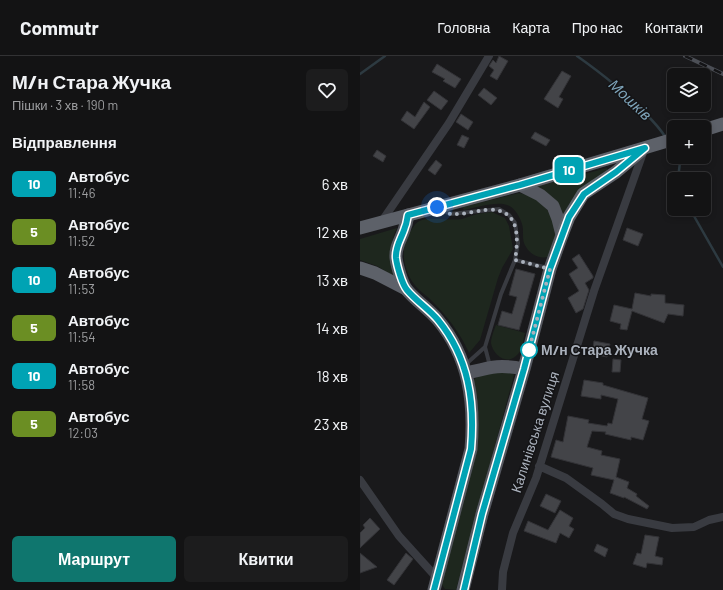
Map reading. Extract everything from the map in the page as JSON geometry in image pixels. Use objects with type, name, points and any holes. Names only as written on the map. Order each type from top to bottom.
[{"type":"highway","points":[[711,128],[723,124]]},
{"type":"highway","points":[[360,228],[520,185],[667,141]]},
{"type":"highway","points":[[562,235],[569,217],[584,194],[651,145]]},
{"type":"highway","points":[[360,268],[374,273],[406,289]]},
{"type":"main road","points":[[464,590],[482,514],[524,369],[550,269],[562,235],[553,206],[540,195],[520,185]]},
{"type":"main road","points":[[408,215],[405,227],[397,245],[396,257],[398,267],[406,289],[438,320],[452,341],[465,370],[471,393],[473,428],[471,449],[435,584]]},
{"type":"main road","points":[[465,370],[507,366],[524,369]]},
{"type":"street","points":[[382,221],[449,123],[489,56]]},
{"type":"street","name":"Калинівська вулиця","points":[[502,590],[504,565],[512,533],[539,466],[594,291],[651,145]]},
{"type":"street","points":[[539,466],[566,478],[614,514],[628,519],[672,528],[694,527],[709,520],[723,517]]},
{"type":"street","points":[[360,480],[435,584]]},
{"type":"lane","points":[[437,207],[450,214],[499,210],[509,215],[515,224],[518,243],[515,260],[501,294],[485,346],[465,370]]},
{"type":"lane","points":[[515,260],[550,269]]},
{"type":"lane","points":[[485,346],[490,367]]},
{"type":"shaded area","points":[[607,168],[607,173],[582,191],[569,204],[563,217],[535,187]]},
{"type":"shaded area","points":[[519,193],[532,197],[538,201],[548,211],[554,223],[555,237],[548,257],[537,256],[528,250],[523,241],[521,221],[510,206],[491,204],[464,210],[462,207]]},
{"type":"shaded area","points":[[492,212],[505,218],[509,226],[513,249],[498,278],[480,340],[469,353],[458,332],[448,319],[414,284],[408,273],[404,260],[404,248],[411,231],[416,224],[422,220],[462,219],[478,214]]},
{"type":"shaded area","points":[[397,228],[392,241],[392,258],[395,277],[377,266],[360,260],[360,239]]},
{"type":"shaded area","points":[[496,325],[525,333],[520,351],[512,359],[504,359],[500,357],[492,347],[491,343]]},
{"type":"shaded area","points":[[512,372],[514,375],[456,590],[445,589],[440,582],[461,505],[473,382],[475,378],[484,374]]},
{"type":"building","points":[[499,56],[508,61],[497,80],[490,76],[494,70],[489,66],[493,60],[496,63]]},
{"type":"building","points":[[437,64],[461,79],[455,88],[443,81],[445,79],[432,72]]},
{"type":"building","points":[[562,71],[571,76],[559,97],[563,99],[558,108],[544,99]]},
{"type":"building","points":[[484,88],[497,98],[491,105],[478,95]]},
{"type":"building","points":[[434,91],[448,101],[441,110],[427,100]]},
{"type":"building","points":[[424,102],[430,107],[414,129],[401,120],[407,111],[415,117]]},
{"type":"building","points":[[461,114],[473,122],[468,130],[456,122]]},
{"type":"building","points":[[535,132],[550,140],[546,146],[531,138]]},
{"type":"building","points":[[462,135],[469,138],[464,148],[457,145]]},
{"type":"building","points":[[377,150],[386,156],[383,162],[373,156]]},
{"type":"building","points":[[436,160],[442,165],[435,175],[428,170]]},
{"type":"building","points":[[627,228],[643,234],[638,246],[623,240]]},
{"type":"building","points":[[579,254],[593,278],[585,283],[589,290],[583,309],[576,313],[568,298],[579,291],[569,274],[578,268],[572,259]]},
{"type":"building","points":[[516,269],[535,274],[519,330],[498,325],[502,311],[512,314],[517,297],[509,295]]},
{"type":"building","points":[[635,293],[651,296],[651,294],[665,295],[665,303],[684,305],[683,316],[668,314],[664,323],[632,311],[627,330],[620,329],[621,324],[610,321],[614,305],[632,309]]},
{"type":"building","points":[[594,341],[610,344],[607,357],[592,354]]},
{"type":"building","points":[[613,359],[621,360],[620,372],[612,372]]},
{"type":"building","points":[[584,380],[603,383],[603,385],[648,398],[642,419],[649,421],[643,440],[631,437],[631,440],[605,434],[606,432],[592,431],[587,447],[602,451],[601,455],[620,459],[616,477],[629,482],[627,488],[637,494],[636,496],[649,506],[647,509],[624,497],[610,493],[614,480],[591,475],[593,468],[551,457],[556,440],[563,442],[568,416],[589,420],[588,423],[607,426],[608,423],[612,424],[618,399],[601,395],[601,399],[581,396]]},
{"type":"building","points":[[546,494],[561,501],[555,513],[540,506]]},
{"type":"building","points":[[560,510],[573,518],[569,526],[574,529],[569,538],[560,533],[556,543],[524,531],[528,521],[548,530]]},
{"type":"building","points":[[370,518],[380,529],[360,548],[360,533],[365,528],[363,525]]},
{"type":"building","points":[[645,535],[659,537],[655,556],[663,558],[662,565],[647,563],[646,568],[633,564],[637,553],[641,554]]},
{"type":"building","points":[[597,544],[608,549],[605,557],[594,551]]},
{"type":"building","points":[[360,553],[377,567],[360,573]]},
{"type":"building","points":[[406,553],[413,559],[394,585],[387,580]]},
{"type":"waterway","name":"Мошків","points":[[360,74],[385,56]]},
{"type":"waterway","name":"Мошків","points":[[577,56],[628,97],[653,121],[666,138]]},
{"type":"waterway","name":"Мошків","points":[[679,172],[680,164]]},
{"type":"waterway","name":"Мошків","points":[[694,216],[723,267]]},
{"type":"railway","points":[[685,56],[723,74]]},
{"type":"bus line","name":"10","points":[[434,590],[471,449],[473,428],[471,393],[467,373],[452,341],[438,320],[406,289],[398,267],[396,257],[397,245],[405,227],[408,215],[520,185],[645,148],[616,172],[584,194],[569,217],[550,269],[524,369],[482,514],[464,590]]},
{"type":"place","name":"М/н Стара Жучка","points":[[529,350]]},
{"type":"route","points":[[437,207],[450,214],[499,210],[509,215],[515,224],[517,233],[518,243],[515,260],[550,269],[529,350]]}]
